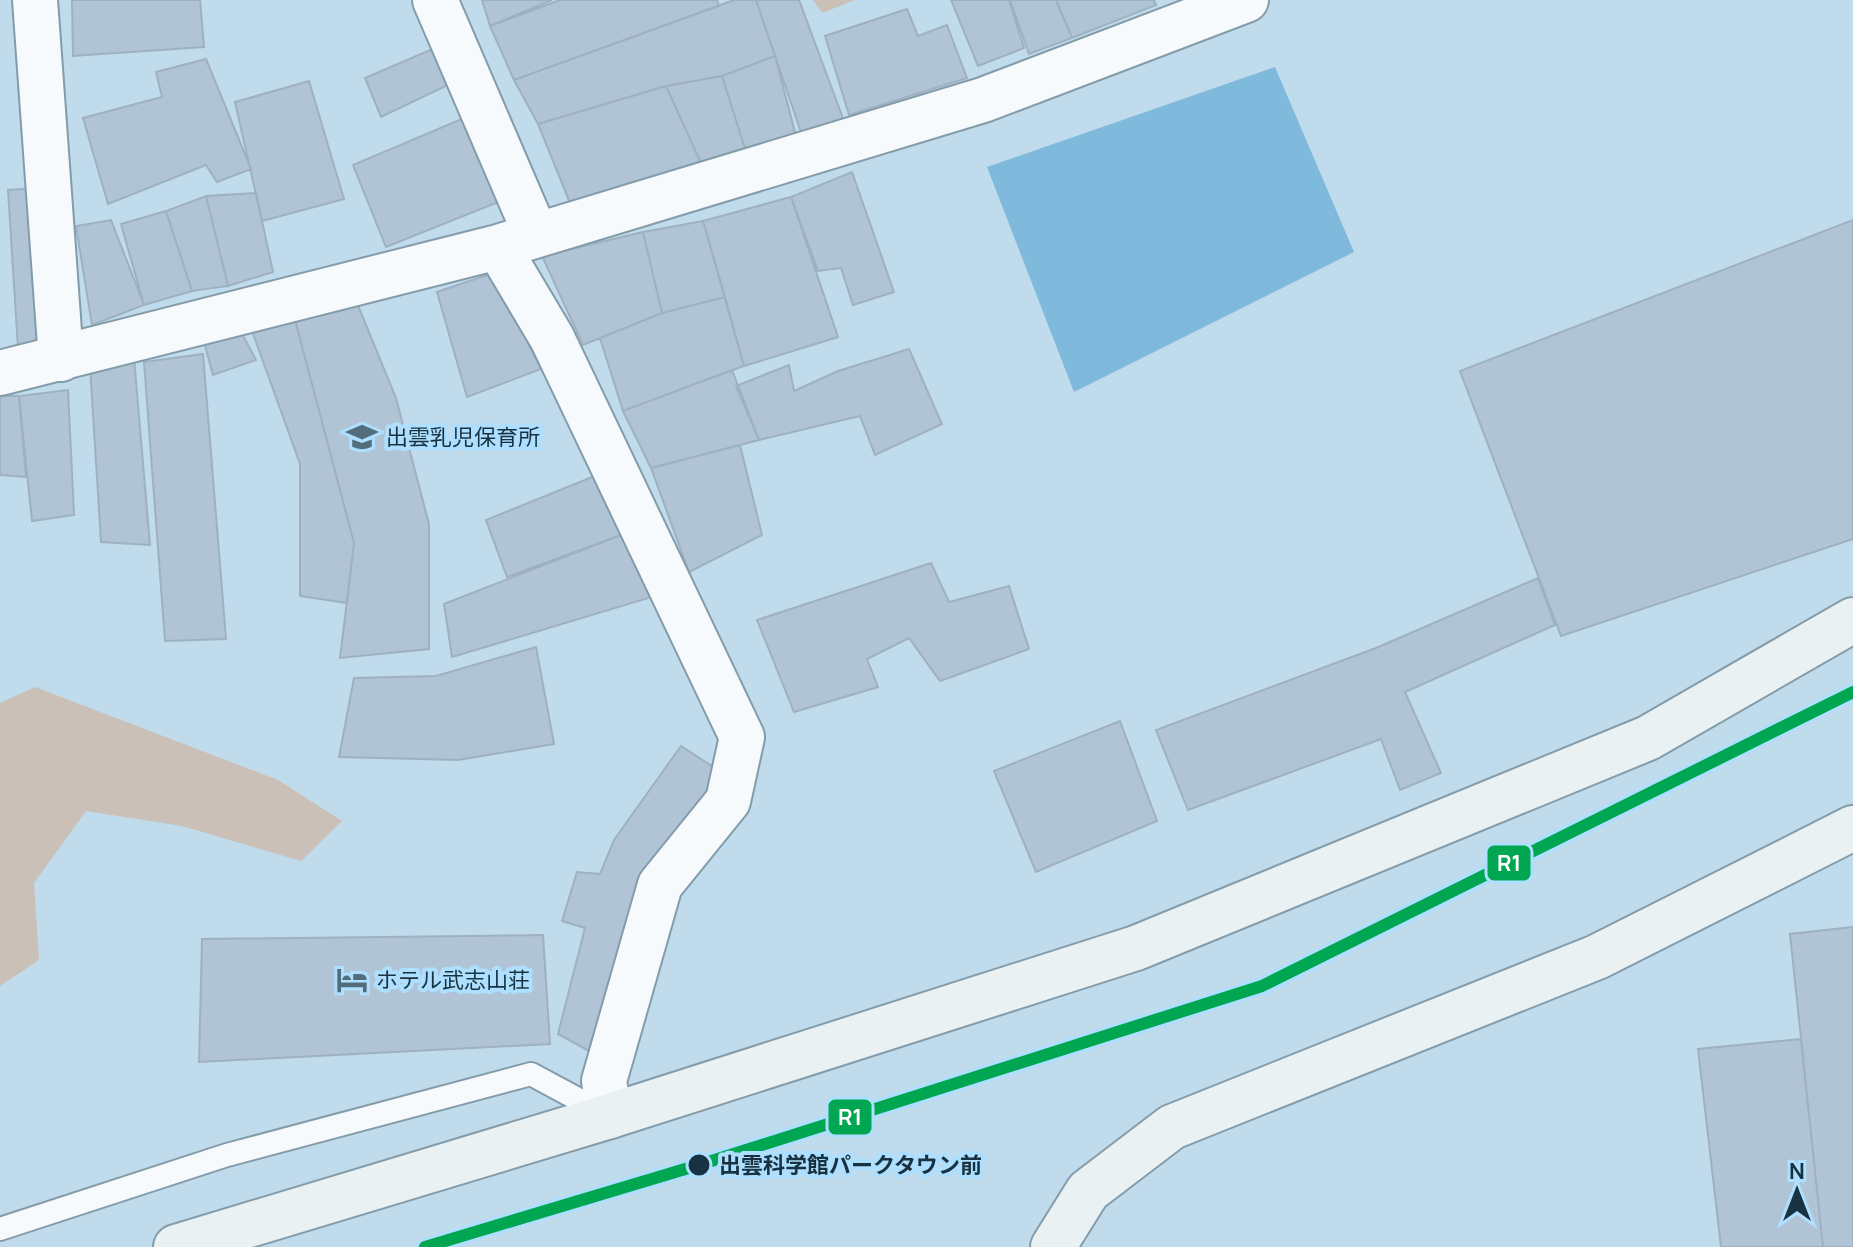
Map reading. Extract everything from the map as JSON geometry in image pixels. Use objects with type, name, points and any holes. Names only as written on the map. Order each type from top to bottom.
[{"type":"street","points":[[35,0],[61,359]]},
{"type":"street","points":[[435,0],[552,338],[742,737],[728,801],[660,885],[604,1081],[610,1116]]},
{"type":"street","points":[[0,373],[517,241],[983,100],[1246,0]]},
{"type":"street","points":[[176,1247],[610,1116],[1136,948],[1648,738],[1853,620]]},
{"type":"street","points":[[1053,1247],[1088,1191],[1172,1127],[1597,957],[1853,828]]},
{"type":"lane","points":[[0,1229],[227,1155],[531,1074],[610,1116]]},
{"type":"shaded area","points":[[813,0],[855,0],[822,13]]},
{"type":"shaded area","points":[[35,687],[278,780],[342,821],[301,861],[182,826],[86,811],[34,883],[39,960],[0,986],[0,703]]},
{"type":"water","points":[[1275,67],[1354,252],[1074,392],[987,167]]},
{"type":"building","points":[[72,0],[200,0],[204,47],[73,56]]},
{"type":"building","points":[[482,0],[552,0],[490,26]]},
{"type":"building","points":[[560,0],[717,0],[719,6],[514,80],[490,26]]},
{"type":"building","points":[[734,0],[756,0],[775,56],[722,76],[666,86],[538,124],[514,80]]},
{"type":"building","points":[[756,0],[799,0],[844,121],[801,132]]},
{"type":"building","points":[[951,0],[1009,0],[1024,48],[978,66]]},
{"type":"building","points":[[1010,0],[1056,0],[1072,38],[1029,54]]},
{"type":"building","points":[[1056,0],[1154,0],[1156,5],[1072,38]]},
{"type":"building","points":[[907,9],[918,36],[947,25],[967,78],[849,115],[825,36]]},
{"type":"building","points":[[437,47],[452,83],[381,117],[365,78]]},
{"type":"building","points":[[775,56],[796,136],[747,155],[722,76]]},
{"type":"building","points":[[206,59],[251,169],[217,182],[206,165],[108,204],[83,118],[162,97],[156,72]]},
{"type":"building","points":[[722,76],[747,155],[705,172],[666,86]]},
{"type":"building","points":[[309,81],[344,199],[262,221],[235,102]]},
{"type":"building","points":[[666,86],[705,172],[572,208],[538,124]]},
{"type":"building","points":[[464,118],[501,201],[386,247],[353,165]]},
{"type":"building","points":[[852,172],[894,292],[853,305],[841,268],[818,271],[791,197]]},
{"type":"building","points":[[37,188],[48,341],[18,348],[8,190]]},
{"type":"building","points":[[256,193],[273,272],[228,286],[206,196]]},
{"type":"building","points":[[206,196],[228,286],[192,291],[166,211]]},
{"type":"building","points":[[791,197],[838,337],[744,366],[703,221]]},
{"type":"building","points":[[166,211],[192,291],[144,305],[121,224]]},
{"type":"building","points":[[111,220],[144,305],[92,325],[76,226]]},
{"type":"building","points":[[1853,220],[1853,539],[1561,636],[1460,371]]},
{"type":"building","points":[[703,221],[725,297],[662,313],[643,232]]},
{"type":"building","points":[[643,232],[662,313],[583,345],[542,256]]},
{"type":"building","points":[[493,273],[541,369],[467,397],[437,292]]},
{"type":"building","points":[[725,297],[744,366],[623,411],[600,338],[662,313]]},
{"type":"building","points":[[357,303],[396,398],[429,524],[429,649],[340,658],[354,543],[294,316]]},
{"type":"building","points":[[294,316],[354,543],[347,603],[300,596],[300,464],[251,328]]},
{"type":"building","points":[[239,328],[256,360],[213,375],[203,338]]},
{"type":"building","points":[[909,349],[942,424],[875,455],[860,416],[759,440],[736,386],[789,365],[794,391],[838,371]]},
{"type":"building","points":[[203,354],[226,639],[165,641],[144,362]]},
{"type":"building","points":[[134,358],[150,545],[101,542],[90,366]]},
{"type":"building","points":[[732,370],[759,440],[651,468],[623,411]]},
{"type":"building","points":[[68,390],[74,515],[32,521],[19,396]]},
{"type":"building","points":[[0,396],[19,396],[26,477],[0,475]]},
{"type":"building","points":[[740,445],[762,535],[689,572],[651,468]]},
{"type":"building","points":[[597,475],[621,535],[507,577],[486,520]]},
{"type":"building","points":[[621,535],[652,597],[452,657],[444,604]]},
{"type":"building","points":[[931,563],[949,602],[1009,586],[1029,649],[940,681],[909,638],[867,659],[878,687],[794,712],[757,620]]},
{"type":"building","points":[[1538,578],[1555,625],[1405,692],[1441,773],[1400,790],[1381,739],[1188,810],[1156,730],[1376,648]]},
{"type":"building","points":[[536,647],[554,744],[458,760],[339,757],[354,678],[436,676]]},
{"type":"building","points":[[1120,721],[1157,821],[1036,872],[994,771]]},
{"type":"building","points":[[681,746],[721,772],[645,874],[596,1055],[558,1034],[585,928],[562,921],[577,872],[600,874],[614,840]]},
{"type":"building","points":[[1853,927],[1853,1247],[1823,1247],[1790,934]]},
{"type":"building","points":[[543,935],[550,1044],[199,1062],[202,939]]},
{"type":"building","points":[[1801,1039],[1823,1247],[1721,1247],[1698,1049]]},
{"type":"transit line","name":"R1","points":[[425,1247],[702,1164],[1262,986],[1853,692]]},
{"type":"place","name":"出雲乳児保育所","points":[[362,437]]},
{"type":"place","name":"ホテル武志山荘","points":[[352,980]]},
{"type":"place","name":"出雲科学館パークタウン前","points":[[699,1165]]}]
